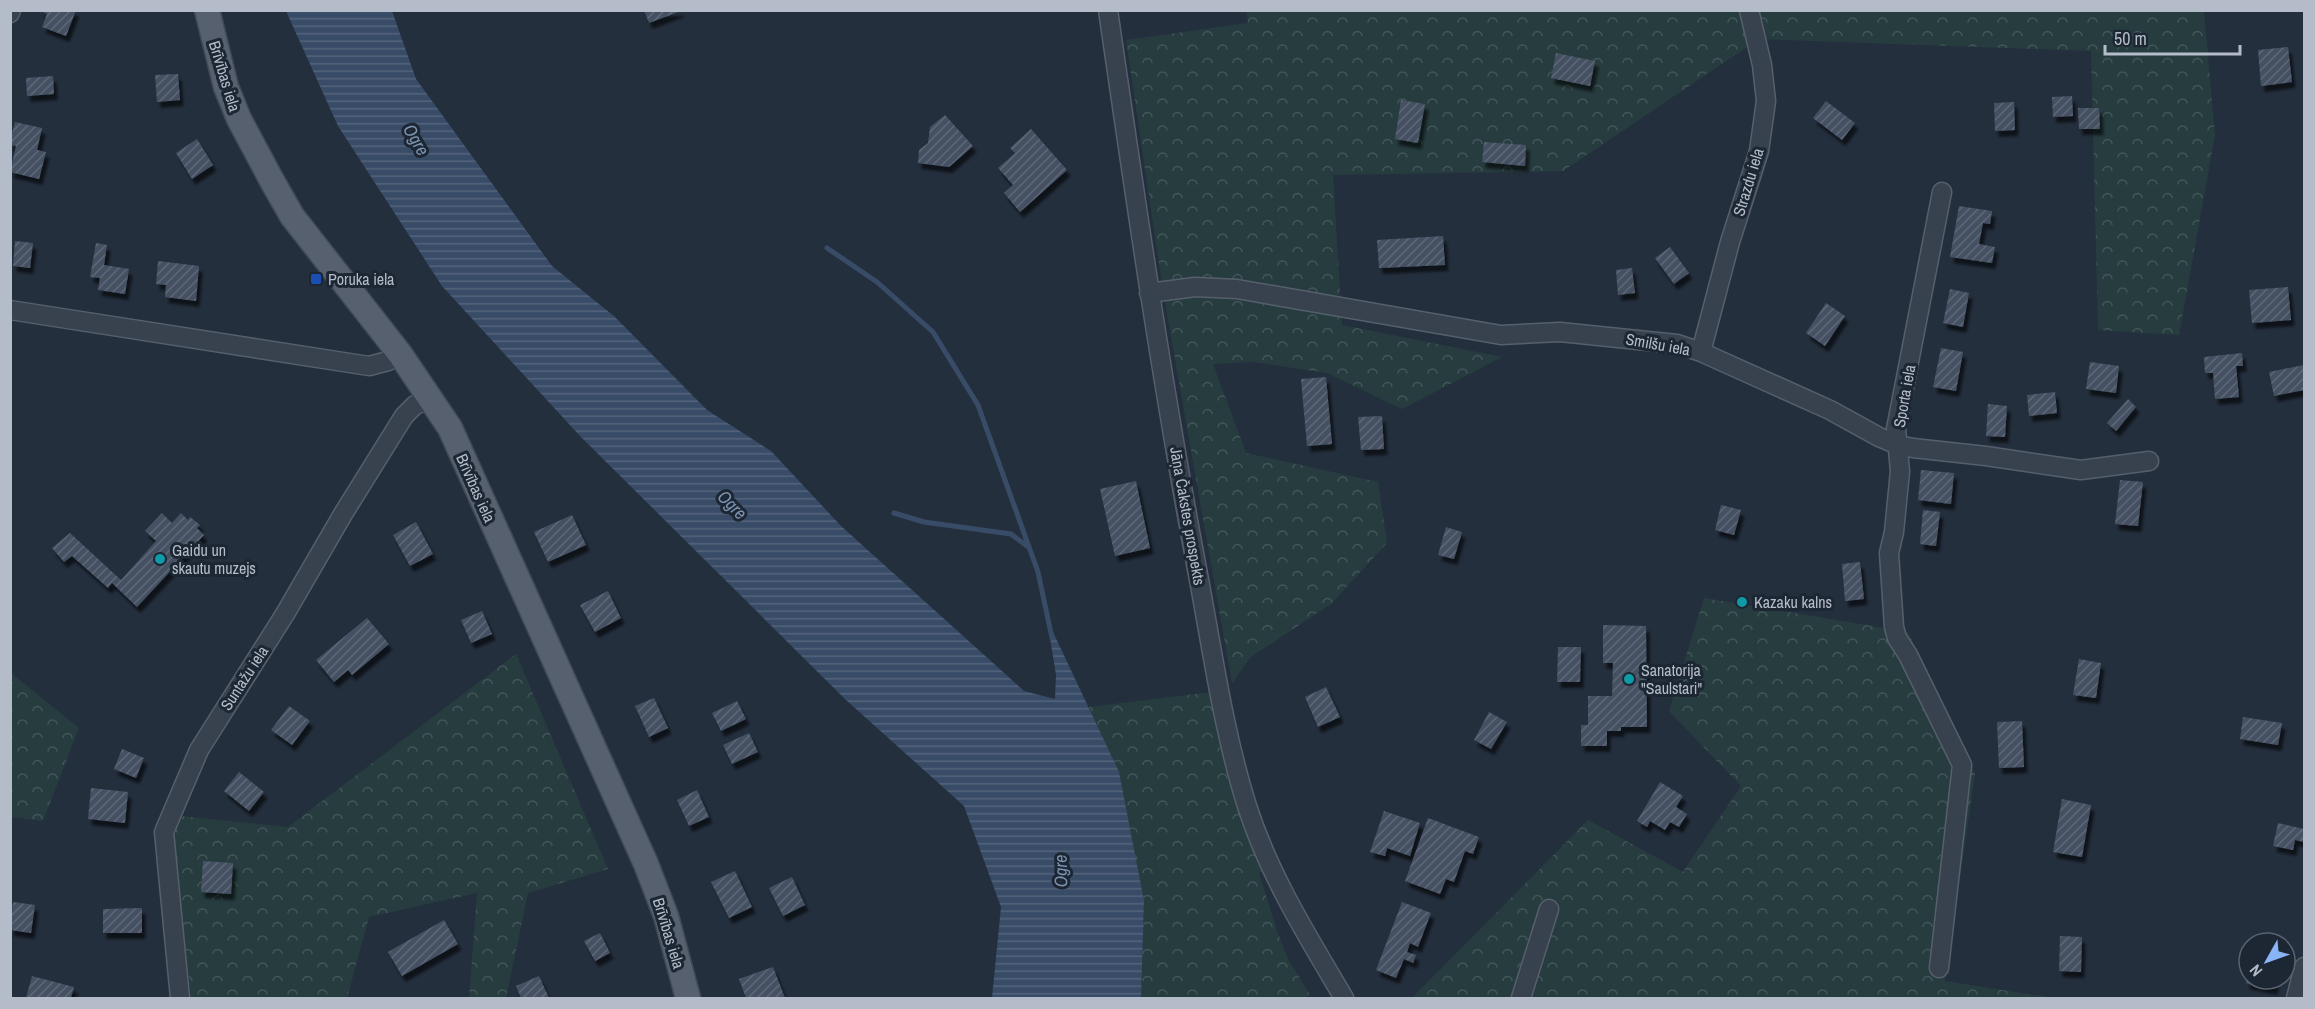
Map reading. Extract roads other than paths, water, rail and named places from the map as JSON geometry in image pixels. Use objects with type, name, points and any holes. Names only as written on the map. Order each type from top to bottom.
[{"type":"main road","name":"Brīvības iela","points":[[207,10],[226,87],[239,119],[292,216],[400,354],[450,428],[646,864],[666,916],[688,999]]},
{"type":"street","name":"Jāņa Čakstes prospekts","points":[[1108,10],[1149,292],[1186,511],[1233,752],[1247,806],[1271,867],[1344,999]]},
{"type":"street","name":"Strazdu iela","points":[[1701,352],[1730,242],[1759,151],[1766,100],[1762,65],[1749,10]]},
{"type":"street","name":"Sporta iela","points":[[1939,968],[1962,765],[1908,655],[1897,638],[1889,553],[1894,532],[1900,471],[1896,429],[1942,192]]},
{"type":"street","name":"Smilšu iela","points":[[1149,292],[1195,287],[1237,289],[1501,335],[1560,332],[1677,344],[1701,352],[1830,410],[1898,445],[2081,470],[2149,461]]},
{"type":"street","points":[[10,310],[369,366],[388,361],[400,354]]},
{"type":"street","name":"Suntažu iela","points":[[180,999],[164,832],[199,750],[285,614],[343,514],[404,416],[415,405],[431,399]]},
{"type":"street","points":[[1521,999],[1549,909]]},
{"type":"street","points":[[2298,998],[2304,967]]},
{"type":"water","name":"Ogre","points":[[286,11],[392,11],[416,79],[552,266],[615,317],[707,410],[771,451],[841,526],[1024,691],[1055,699],[1056,675],[1049,632],[1052,630],[1119,772],[1144,901],[1141,998],[992,998],[1001,907],[964,806],[846,700],[580,436],[442,286],[338,126]]},
{"type":"waterway","points":[[827,248],[877,282],[933,332],[978,405],[1038,572],[1052,638]]},
{"type":"waterway","points":[[894,513],[924,522],[1011,534],[1027,546]]},
{"type":"place","name":"Poruka iela","points":[[316,279]]},
{"type":"place","name":"Gaidu un skautu muzejs","points":[[160,559]]},
{"type":"place","name":"Kazaku kalns","points":[[1742,602]]},
{"type":"place","name":"Sanatorija \"Saulstari\"","points":[[1629,679]]}]
